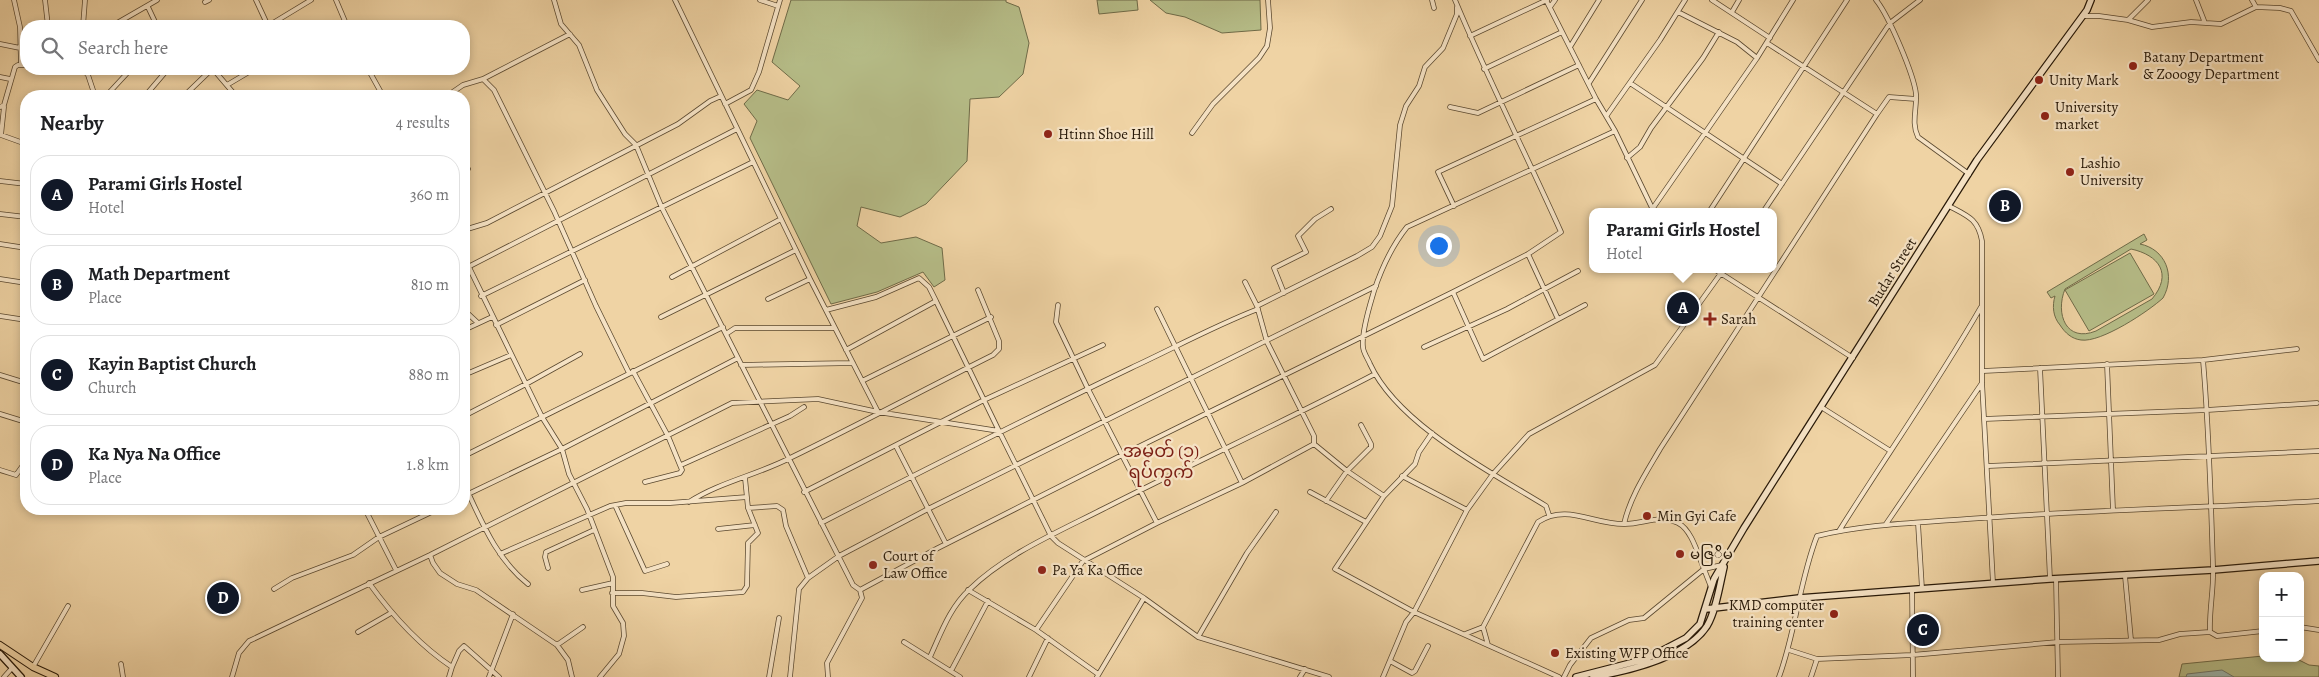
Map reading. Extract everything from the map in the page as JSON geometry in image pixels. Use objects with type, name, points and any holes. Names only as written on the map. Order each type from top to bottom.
[{"type":"main road","name":"Budar Street","points":[[1724,565],[1744,528],[1968,174],[2005,119],[2082,16],[2089,2]]},
{"type":"main road","points":[[1709,609],[1799,598],[2319,561]]},
{"type":"main road","points":[[1593,677],[1647,664],[1674,652],[1702,632],[1710,619],[1711,586],[1724,565]]},
{"type":"main road","points":[[1576,677],[1646,659],[1671,647],[1697,628],[1709,609],[1724,565]]},
{"type":"main road","points":[[0,645],[33,667],[55,677]]},
{"type":"main road","points":[[0,654],[21,677]]},
{"type":"street","points":[[0,44],[20,48],[20,27],[14,0]]},
{"type":"street","points":[[45,0],[47,20]]},
{"type":"street","points":[[83,20],[85,0]]},
{"type":"street","points":[[123,20],[157,0]]},
{"type":"street","points":[[256,0],[265,20]]},
{"type":"street","points":[[278,20],[311,0]]},
{"type":"street","points":[[336,0],[344,20]]},
{"type":"street","points":[[554,0],[561,24],[579,45],[597,90],[625,134],[636,145],[662,208],[772,424],[804,492],[853,585],[860,590],[862,598],[827,663],[828,677]]},
{"type":"street","points":[[675,0],[810,279],[878,412]]},
{"type":"street","points":[[760,0],[778,6]]},
{"type":"street","points":[[725,104],[751,90],[759,72],[780,0]]},
{"type":"street","points":[[1192,133],[1213,104],[1259,58],[1266,46],[1270,28],[1268,0]]},
{"type":"street","points":[[1432,0],[1434,8]]},
{"type":"street","points":[[1470,36],[1547,0],[1653,208]]},
{"type":"street","points":[[1550,7],[1555,0]]},
{"type":"street","points":[[1570,47],[1599,0]]},
{"type":"street","points":[[1589,83],[1642,0]]},
{"type":"street","points":[[1607,115],[1685,0]]},
{"type":"street","points":[[1712,0],[1770,38]]},
{"type":"street","points":[[1732,12],[1739,0]]},
{"type":"street","points":[[1655,208],[1767,43],[1793,0]]},
{"type":"street","points":[[1712,208],[1847,0]]},
{"type":"street","points":[[1876,0],[1890,23],[1916,93],[1914,130],[1918,137],[1968,174]]},
{"type":"street","points":[[1766,208],[1890,23],[1920,0]]},
{"type":"street","points":[[2128,20],[2148,0]]},
{"type":"street","points":[[2196,0],[2205,23]]},
{"type":"street","points":[[2252,0],[2256,7]]},
{"type":"street","points":[[860,590],[1122,455],[1364,337],[1528,254],[1561,232],[1533,170],[1499,103],[1456,2]]},
{"type":"street","points":[[821,523],[999,431],[1175,348],[1212,327],[1258,307],[1372,247],[1380,236],[1392,206],[1399,134],[1406,106],[1419,86],[1425,67],[1443,48],[1457,14],[1456,2]]},
{"type":"street","points":[[148,7],[154,20]]},
{"type":"street","points":[[2082,16],[2128,20],[2143,26],[2152,27],[2191,22],[2221,24],[2256,7],[2280,8],[2291,11],[2319,60]]},
{"type":"street","points":[[1678,12],[1745,47],[1757,58]]},
{"type":"street","points":[[1484,69],[1562,32]]},
{"type":"street","points":[[1627,158],[1640,147],[1651,128],[1703,58],[1719,32]]},
{"type":"street","points":[[456,90],[464,85],[483,79],[570,34]]},
{"type":"street","points":[[1767,43],[1842,94],[1877,114]]},
{"type":"street","points":[[1450,107],[1478,113],[1579,65]]},
{"type":"street","points":[[20,66],[15,67],[10,79],[2,107],[0,135],[20,142]]},
{"type":"street","points":[[87,75],[92,90]]},
{"type":"street","points":[[112,90],[125,75]]},
{"type":"street","points":[[150,90],[163,75]]},
{"type":"street","points":[[190,90],[207,75]]},
{"type":"street","points":[[218,75],[231,90]]},
{"type":"street","points":[[227,85],[244,75]]},
{"type":"street","points":[[371,75],[378,90]]},
{"type":"street","points":[[0,77],[10,79]]},
{"type":"street","points":[[483,79],[494,90],[559,221],[584,280],[631,372],[668,436],[681,465],[680,473],[645,482]]},
{"type":"street","points":[[1630,83],[1668,106],[1782,184]]},
{"type":"street","points":[[470,228],[487,223],[678,124],[703,105],[722,96]]},
{"type":"street","points":[[1777,267],[1889,97],[1916,99]]},
{"type":"street","points":[[1454,206],[1438,172],[1596,99]]},
{"type":"street","points":[[470,265],[737,129]]},
{"type":"street","points":[[1549,515],[1546,506],[1493,474],[1408,415],[1375,374],[1363,347],[1364,337],[1369,308],[1376,286],[1394,244],[1408,227],[1615,131]]},
{"type":"street","points":[[482,296],[753,162]]},
{"type":"street","points":[[0,181],[20,183]]},
{"type":"street","points":[[1949,206],[1973,220],[1979,229],[1982,241],[1982,382],[1993,583]]},
{"type":"street","points":[[1284,293],[1274,268],[1306,252],[1298,236],[1315,218],[1331,209]]},
{"type":"street","points":[[0,214],[20,216]]},
{"type":"street","points":[[672,278],[781,219]]},
{"type":"street","points":[[0,244],[20,247]]},
{"type":"street","points":[[661,317],[796,250]]},
{"type":"street","points":[[1528,254],[1558,319]]},
{"type":"street","points":[[470,270],[542,417],[562,449],[573,482],[614,577],[613,606],[623,623],[624,636],[619,654],[600,677]]},
{"type":"street","points":[[1424,348],[1507,309],[1578,271]]},
{"type":"street","points":[[1624,524],[1627,512],[1642,479],[1773,273]]},
{"type":"street","points":[[1383,677],[1406,622],[1414,612],[1467,510],[1493,474],[1529,434],[1655,365],[1721,274],[1853,358]]},
{"type":"street","points":[[826,310],[876,297],[919,278],[929,287],[1051,536],[1058,543],[1083,561],[1144,598],[1198,637],[1330,677]]},
{"type":"street","points":[[0,279],[20,282]]},
{"type":"street","points":[[768,299],[810,279]]},
{"type":"street","points":[[496,325],[584,280]]},
{"type":"street","points":[[1245,282],[1258,307],[1267,342],[1314,436],[1314,444]]},
{"type":"street","points":[[790,677],[799,589],[808,578],[838,557],[928,509],[1190,378],[1267,342],[1376,286]]},
{"type":"street","points":[[689,502],[707,491],[745,478],[788,459],[993,355],[999,349],[1000,341],[978,290]]},
{"type":"street","points":[[1453,292],[1483,359],[1585,305]]},
{"type":"street","points":[[846,350],[936,301]]},
{"type":"street","points":[[1058,304],[1056,322],[1104,421],[1157,523]]},
{"type":"street","points":[[1839,531],[1889,450],[1958,347],[1982,306]]},
{"type":"street","points":[[1157,309],[1242,483]]},
{"type":"street","points":[[0,316],[20,319]]},
{"type":"street","points":[[470,316],[478,323]]},
{"type":"street","points":[[470,327],[492,317]]},
{"type":"street","points":[[862,380],[991,317]]},
{"type":"street","points":[[470,453],[723,327]]},
{"type":"street","points":[[726,334],[735,328],[835,328]]},
{"type":"street","points":[[804,492],[984,400],[1103,345]]},
{"type":"street","points":[[1983,371],[2203,360],[2298,350]]},
{"type":"street","points":[[470,413],[580,354]]},
{"type":"street","points":[[470,372],[511,355]]},
{"type":"street","points":[[470,493],[562,449],[738,358]]},
{"type":"street","points":[[2203,360],[2210,457],[2213,570],[2209,608],[2210,632]]},
{"type":"street","points":[[741,365],[853,363]]},
{"type":"street","points":[[2107,364],[2108,413],[2112,460],[2112,510]]},
{"type":"street","points":[[2040,368],[2047,515],[2058,642],[2058,677]]},
{"type":"street","points":[[930,657],[954,606],[988,572],[1051,536],[1375,374]]},
{"type":"street","points":[[0,375],[20,381]]},
{"type":"street","points":[[1886,524],[1982,382]]},
{"type":"street","points":[[232,677],[239,653],[249,641],[430,555],[732,403],[818,399],[878,412],[999,431]]},
{"type":"street","points":[[1984,419],[2042,418],[2317,403]]},
{"type":"street","points":[[681,465],[772,424],[804,407]]},
{"type":"street","points":[[1822,407],[1889,450]]},
{"type":"street","points":[[0,414],[20,420]]},
{"type":"street","points":[[1326,501],[1347,471],[1371,447],[1372,444],[1361,425]]},
{"type":"street","points":[[1432,433],[1419,452],[1415,464],[1384,496],[1334,569],[1414,612],[1559,677]]},
{"type":"street","points":[[1314,444],[1347,471],[1384,496]]},
{"type":"street","points":[[1036,630],[1083,561],[1157,523],[1242,483],[1314,444]]},
{"type":"street","points":[[896,446],[946,544]]},
{"type":"street","points":[[1988,466],[2319,451]]},
{"type":"street","points":[[0,470],[16,475],[20,470]]},
{"type":"street","points":[[1402,476],[1467,510]]},
{"type":"street","points":[[612,593],[642,593],[676,597],[743,592],[747,586],[748,543],[758,533],[748,508],[745,478]]},
{"type":"street","points":[[1310,492],[1366,522]]},
{"type":"street","points":[[500,554],[615,505],[747,497]]},
{"type":"street","points":[[470,498],[500,554],[513,572],[528,584]]},
{"type":"street","points":[[1778,677],[1789,650],[1799,598],[1817,536],[1886,524],[2112,510],[2210,508],[2319,501]]},
{"type":"street","points":[[615,505],[645,571],[667,564]]},
{"type":"street","points":[[748,508],[777,506],[783,510],[786,526],[808,578]]},
{"type":"street","points":[[1198,637],[1247,553],[1276,512]]},
{"type":"street","points":[[1465,634],[1483,627],[1538,522],[1549,515],[1572,514],[1624,524],[1662,518],[1679,524],[1690,538],[1711,586]]},
{"type":"street","points":[[368,515],[396,570]]},
{"type":"street","points":[[274,589],[292,578],[353,555],[379,537],[425,515]]},
{"type":"street","points":[[1918,523],[1922,589]]},
{"type":"street","points":[[718,529],[755,525]]},
{"type":"street","points":[[548,568],[544,557],[546,552],[594,530]]},
{"type":"street","points":[[430,555],[433,564],[440,573],[457,584],[476,590],[557,645],[568,660],[572,677]]},
{"type":"street","points":[[1564,677],[1591,638],[1629,620],[1644,618],[1704,569],[1724,565]]},
{"type":"street","points":[[2125,576],[2131,640]]},
{"type":"street","points":[[582,590],[613,582]]},
{"type":"street","points":[[368,583],[391,613],[437,657],[452,667]]},
{"type":"street","points":[[968,590],[1036,630],[1098,675],[1144,598]]},
{"type":"street","points":[[1912,590],[1913,677]]},
{"type":"street","points":[[953,674],[988,601]]},
{"type":"street","points":[[33,667],[68,606]]},
{"type":"street","points":[[358,632],[391,613]]},
{"type":"street","points":[[489,677],[514,614]]},
{"type":"street","points":[[769,677],[779,618]]},
{"type":"street","points":[[557,645],[583,627]]},
{"type":"street","points":[[1483,627],[1488,645]]},
{"type":"street","points":[[2304,628],[2319,630]]},
{"type":"street","points":[[1789,650],[1818,659],[1912,654],[2058,642],[2159,640],[2180,634],[2210,632],[2217,636],[2259,631]]},
{"type":"street","points":[[1029,677],[1048,638]]},
{"type":"street","points":[[904,642],[960,677]]},
{"type":"street","points":[[449,677],[459,651],[464,646],[499,677]]},
{"type":"street","points":[[1390,661],[1412,673],[1415,671],[1428,646]]},
{"type":"street","points":[[1811,677],[1818,659]]},
{"type":"street","points":[[120,664],[123,677]]},
{"type":"street","points":[[4,677],[12,668]]},
{"type":"street","points":[[1300,677],[1305,669]]},
{"type":"green space","points":[[791,0],[1006,0],[1006,2],[1019,7],[1029,43],[1023,74],[999,97],[970,99],[967,161],[926,204],[900,217],[861,207],[857,226],[881,243],[916,237],[942,248],[945,280],[934,287],[923,272],[877,292],[831,304],[750,138],[757,121],[744,104],[757,90],[788,100],[800,86],[772,62]]},
{"type":"green space","points":[[1097,0],[1137,0],[1138,10],[1099,14]]},
{"type":"green space","points":[[1150,0],[1260,0],[1261,30],[1222,33],[1185,17],[1166,13]]},
{"type":"green space","points":[[2144,234],[2147,240],[2140,244],[2156,251],[2162,257],[2168,272],[2167,289],[2163,298],[2124,325],[2090,340],[2075,338],[2064,331],[2055,315],[2053,307],[2055,296],[2051,298],[2047,292]],"holes":[[[2131,249],[2141,252],[2155,261],[2160,267],[2162,274],[2162,281],[2152,299],[2096,331],[2086,334],[2070,330],[2061,308],[2065,289]]]},
{"type":"green space","points":[[2130,253],[2154,294],[2089,331],[2065,290]]},
{"type":"green space","points":[[2259,656],[2259,662],[2303,662],[2319,666],[2319,677],[2179,677],[2182,664]]},
{"type":"water","points":[[2222,670],[2234,677],[2186,677],[2187,674]]},
{"type":"place","name":"Batany Department & Zooogy Department","points":[[2133,66]]},
{"type":"place","name":"Unity Mark","points":[[2039,80]]},
{"type":"place","name":"University market","points":[[2045,116]]},
{"type":"place","name":"Htinn Shoe Hill","points":[[1048,134]]},
{"type":"place","name":"Lashio University","points":[[2070,172]]},
{"type":"place","name":"Math Department","points":[[2005,206]]},
{"type":"place","name":"Parami Girls Hostel","points":[[1683,308]]},
{"type":"place","name":"Sarah","points":[[1710,319]]},
{"type":"place","name":"Min Gyi Cafe","points":[[1647,516]]},
{"type":"place","name":"မဇြ်ိမ","points":[[1680,554]]},
{"type":"place","name":"Court of Law Office","points":[[873,565]]},
{"type":"place","name":"Pa Ya Ka Office","points":[[1042,570]]},
{"type":"place","name":"Ka Nya Na Office","points":[[223,598]]},
{"type":"place","name":"KMD computer training center","points":[[1834,614]]},
{"type":"place","name":"Kayin Baptist Church","points":[[1923,630]]},
{"type":"place","name":"Existing WFP Office","points":[[1555,653]]},
{"type":"district","name":"အမှတ် (၁) ရပ်ကွက်","points":[[1161,461]]}]
